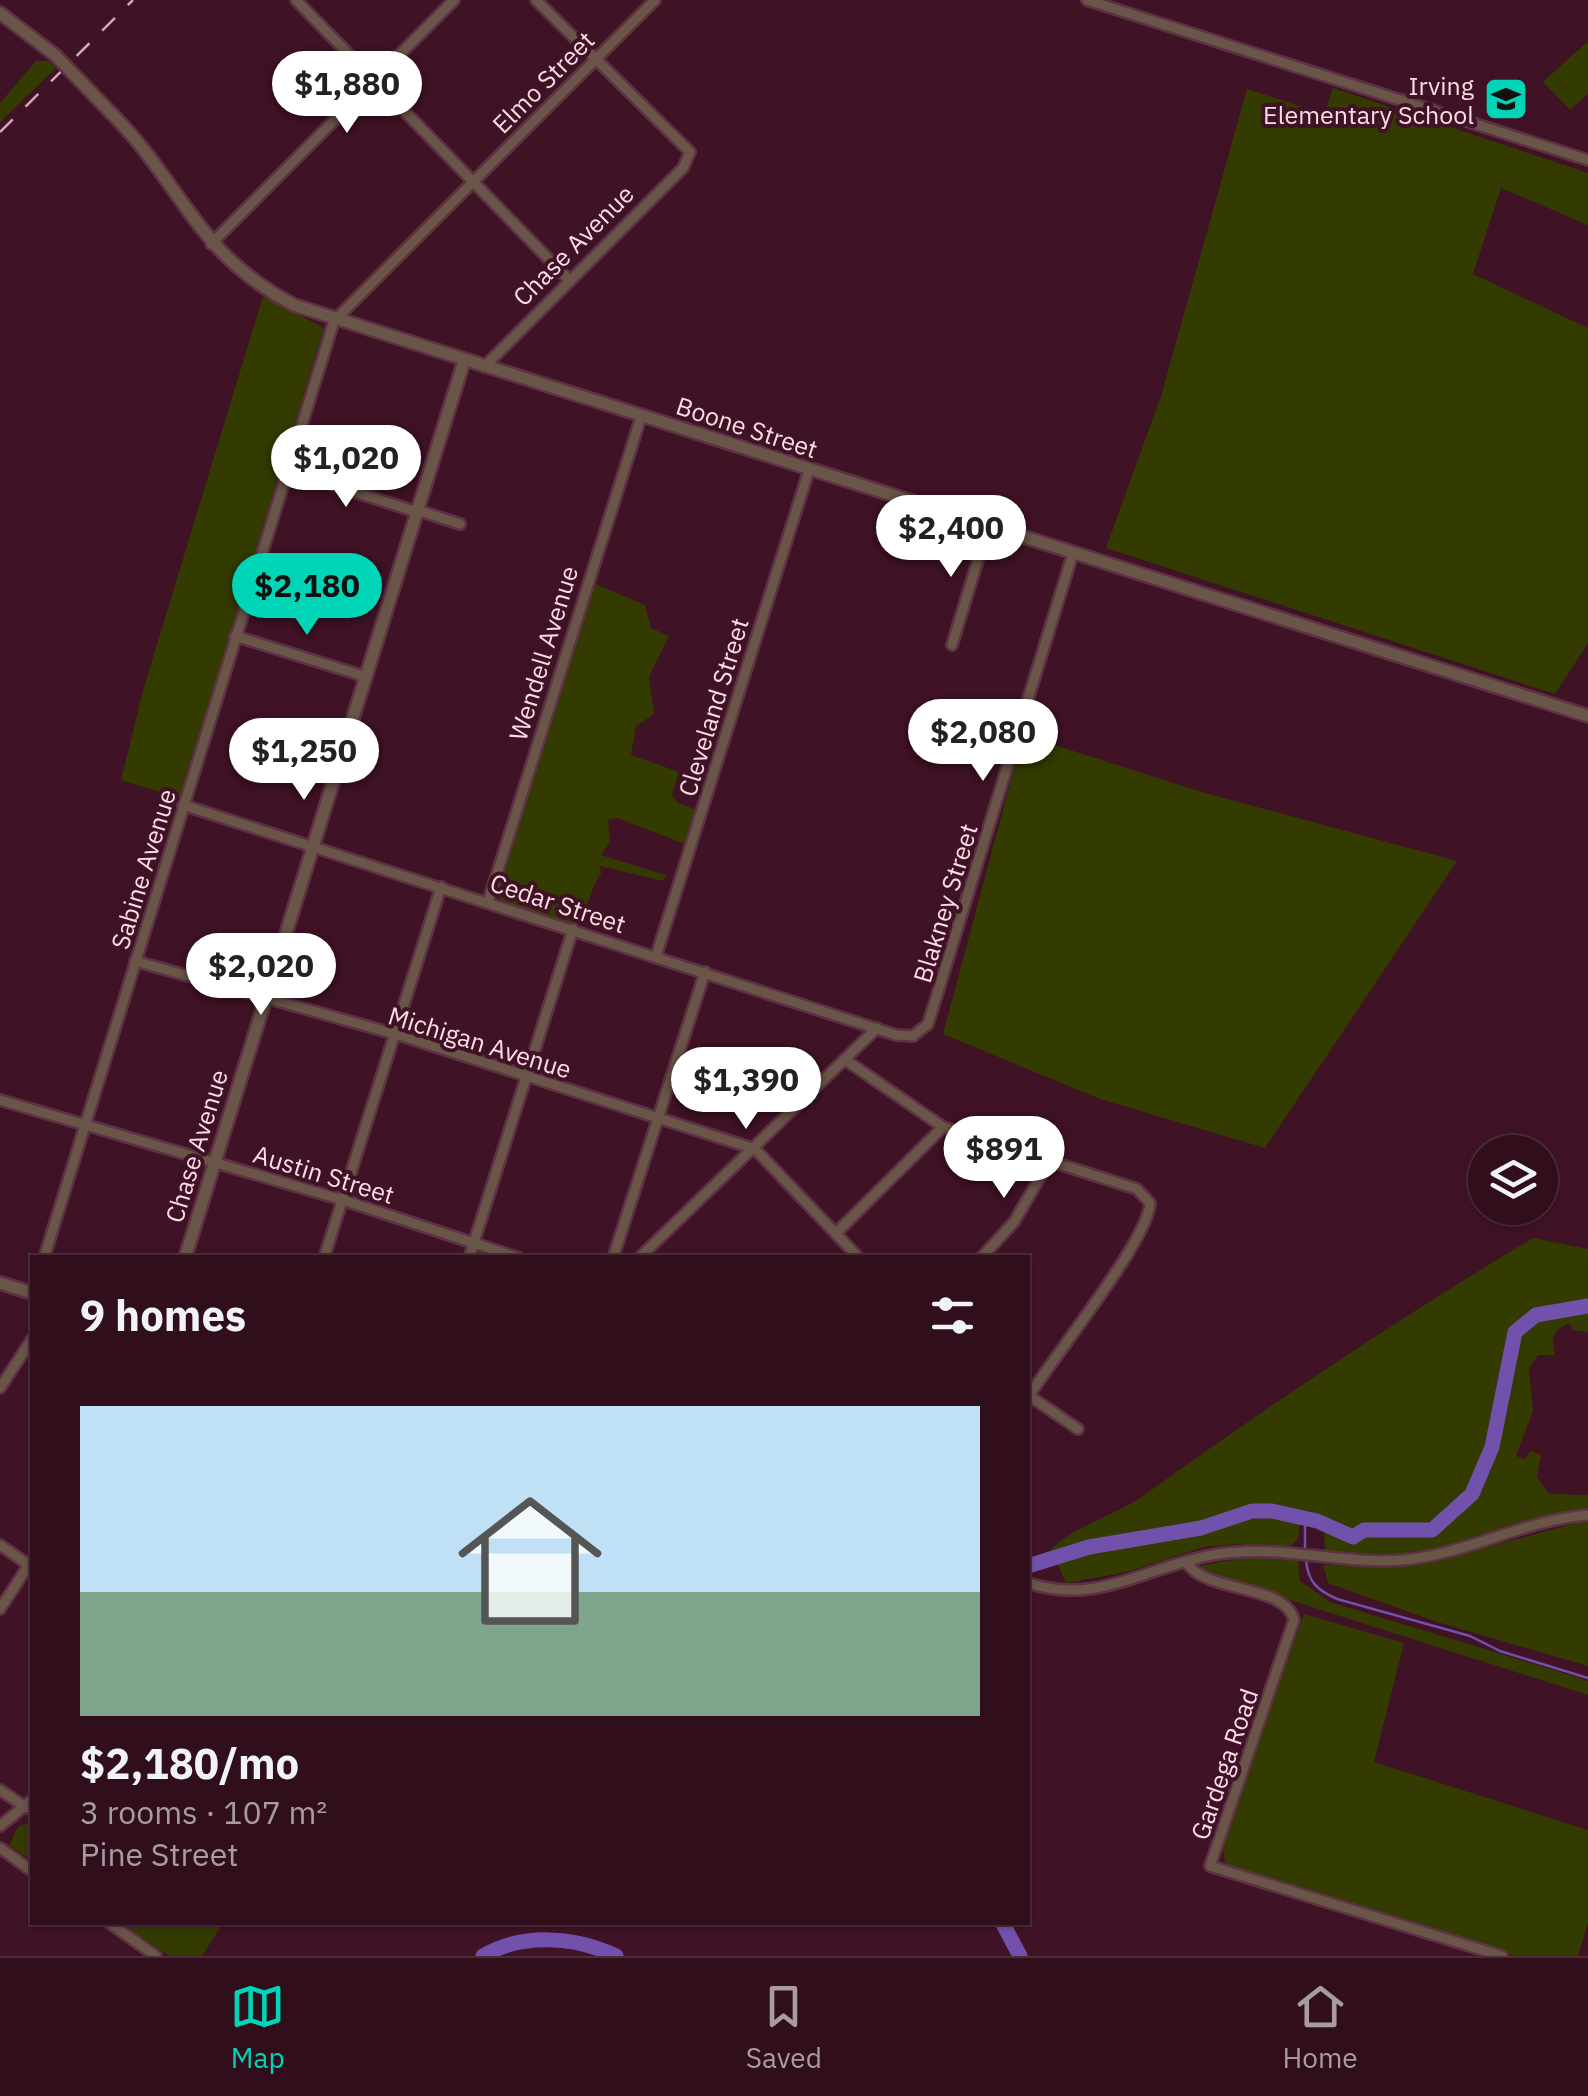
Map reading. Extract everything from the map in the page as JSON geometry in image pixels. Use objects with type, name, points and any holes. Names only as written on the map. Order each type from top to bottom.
[{"type":"street","points":[[296,0],[569,280]]},
{"type":"street","points":[[211,244],[454,0]]},
{"type":"street","points":[[536,0],[595,59]]},
{"type":"street","name":"Elmo Street","points":[[334,321],[654,0]]},
{"type":"street","points":[[1086,0],[1588,160]]},
{"type":"street","name":"Boone Street","points":[[0,13],[55,55],[150,155],[211,244],[272,293],[334,321],[1588,716]]},
{"type":"street","name":"Chase Avenue","points":[[484,368],[682,168],[690,152],[595,59]]},
{"type":"street","name":"Sabine Avenue","points":[[45,1255],[334,321]]},
{"type":"street","name":"Chase Avenue","points":[[186,1255],[464,361]]},
{"type":"street","name":"Wendell Avenue","points":[[488,902],[641,417]]},
{"type":"street","points":[[286,470],[460,524]]},
{"type":"street","name":"Cleveland Street","points":[[656,956],[809,470]]},
{"type":"street","points":[[952,645],[988,527]]},
{"type":"street","name":"Blakney Street","points":[[920,1034],[928,1024],[1073,553]]},
{"type":"street","points":[[235,636],[366,677]]},
{"type":"street","name":"Cedar Street","points":[[183,804],[877,1028],[904,1036],[920,1034]]},
{"type":"street","points":[[325,1255],[441,886]]},
{"type":"street","points":[[470,1255],[572,929]]},
{"type":"street","name":"Michigan Avenue","points":[[135,962],[394,1036],[755,1149]]},
{"type":"street","points":[[615,1255],[705,972]]},
{"type":"street","points":[[642,1255],[847,1062],[877,1028]]},
{"type":"street","points":[[847,1062],[943,1126],[1137,1188],[1150,1203],[1150,1214],[1030,1392]]},
{"type":"street","name":"Austin Street","points":[[0,1100],[343,1200],[511,1255]]},
{"type":"street","points":[[836,1234],[943,1126]]},
{"type":"street","points":[[755,1149],[856,1255]]},
{"type":"street","points":[[984,1255],[1014,1222],[1050,1162]]},
{"type":"street","points":[[0,1283],[30,1291]]},
{"type":"street","points":[[0,1388],[30,1342]]},
{"type":"street","points":[[1030,1396],[1078,1429]]},
{"type":"street","points":[[1030,1584],[1044,1589],[1113,1588],[1224,1553],[1372,1561],[1422,1557],[1554,1519],[1588,1515]]},
{"type":"street","points":[[0,1545],[30,1563]]},
{"type":"street","name":"Gardega Road","points":[[1186,1562],[1200,1575],[1278,1600],[1292,1611],[1294,1620],[1210,1866],[1502,1956]]},
{"type":"street","points":[[0,1609],[30,1567]]},
{"type":"street","points":[[0,1790],[30,1804],[0,1826]]},
{"type":"street","points":[[0,1848],[30,1870]]},
{"type":"street","points":[[112,1925],[156,1956]]},
{"type":"green space","points":[[1588,41],[1588,94],[1570,110],[1543,82]]},
{"type":"green space","points":[[36,61],[49,61],[56,68],[0,122],[0,103]]},
{"type":"green space","points":[[1333,88],[1588,173],[1588,225],[1501,188],[1473,274],[1588,328],[1588,643],[1555,694],[1106,548],[1161,396],[1247,89],[1324,114]]},
{"type":"green space","points":[[263,296],[324,328],[180,798],[121,780],[144,687]]},
{"type":"green space","points":[[593,583],[645,605],[651,628],[669,636],[649,676],[654,714],[636,726],[631,755],[679,772],[672,795],[678,803],[697,810],[685,844],[617,818],[608,820],[610,841],[601,855],[666,875],[663,881],[600,866],[601,874],[577,925],[503,903],[495,893]]},
{"type":"green space","points":[[1023,735],[1205,793],[1457,861],[1265,1148],[1100,1099],[943,1034]]},
{"type":"green space","points":[[1533,1238],[1588,1249],[1588,1332],[1572,1330],[1570,1323],[1564,1326],[1554,1335],[1555,1355],[1538,1355],[1529,1368],[1533,1411],[1516,1456],[1525,1459],[1531,1451],[1541,1455],[1537,1477],[1549,1494],[1588,1495],[1588,1510],[1572,1510],[1417,1553],[1325,1554],[1324,1530],[1300,1523],[1298,1539],[1286,1550],[1238,1544],[1204,1547],[1127,1572],[1066,1583],[1051,1549],[1061,1541],[1143,1496],[1335,1363]]},
{"type":"green space","points":[[1588,1520],[1588,1666],[1437,1622],[1328,1583],[1323,1565],[1379,1567],[1431,1562]]},
{"type":"green space","points":[[1247,1557],[1298,1560],[1300,1581],[1330,1602],[1577,1677],[1588,1681],[1588,1695],[1205,1573],[1200,1566]]},
{"type":"green space","points":[[1304,1614],[1404,1643],[1374,1762],[1588,1830],[1588,1923],[1578,1956],[1514,1956],[1235,1871],[1225,1863],[1222,1844]]},
{"type":"green space","points":[[30,1823],[30,1860],[9,1845],[18,1827]]},
{"type":"green space","points":[[124,1925],[222,1925],[202,1956],[169,1956]]},
{"type":"waterway","points":[[1030,1565],[1089,1547],[1201,1528],[1252,1511],[1272,1511],[1317,1521],[1353,1537],[1364,1530],[1432,1530],[1472,1494],[1492,1447],[1515,1332],[1536,1315],[1588,1306]]},
{"type":"waterway","points":[[1305,1518],[1305,1552]]},
{"type":"waterway","points":[[1306,1560],[1315,1584],[1337,1599],[1470,1636],[1500,1651],[1588,1678]]},
{"type":"waterway","points":[[1004,1925],[1020,1956]]},
{"type":"waterway","points":[[483,1956],[514,1943],[548,1940],[583,1944],[616,1956]]},
{"type":"railway","points":[[0,132],[133,0]]},
{"type":"place","name":"Irving Elementary School","points":[[1506,99]]}]
